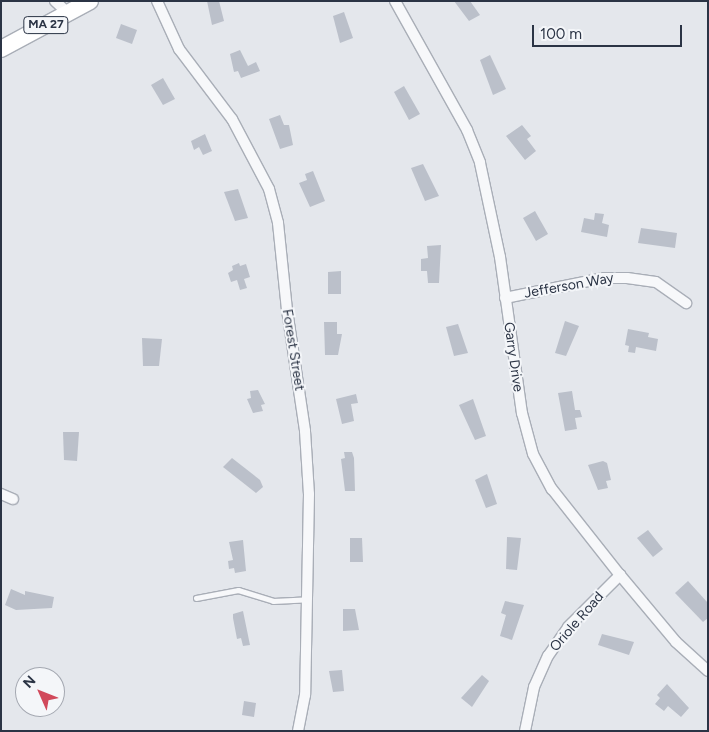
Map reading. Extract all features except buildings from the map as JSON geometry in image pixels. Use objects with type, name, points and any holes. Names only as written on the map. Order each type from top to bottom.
[{"type":"main road","name":"MA 27","points":[[1,49],[90,1]]},
{"type":"street","points":[[55,1],[68,13]]},
{"type":"street","name":"Forest Street","points":[[157,1],[179,49],[232,119],[275,205],[305,431],[309,494],[305,695],[298,731]]},
{"type":"street","name":"Garry Drive","points":[[395,1],[467,130],[480,163],[498,248],[522,413],[533,454],[552,489],[620,575],[676,642],[708,671]]},
{"type":"street","name":"Jefferson Way","points":[[505,298],[603,278],[627,278],[664,286],[686,302]]},
{"type":"street","points":[[1,494],[13,499]]},
{"type":"street","name":"Oriole Road","points":[[525,731],[534,687],[548,656],[568,627],[620,575]]},
{"type":"lane","points":[[196,598],[238,590],[274,601],[308,599]]}]
